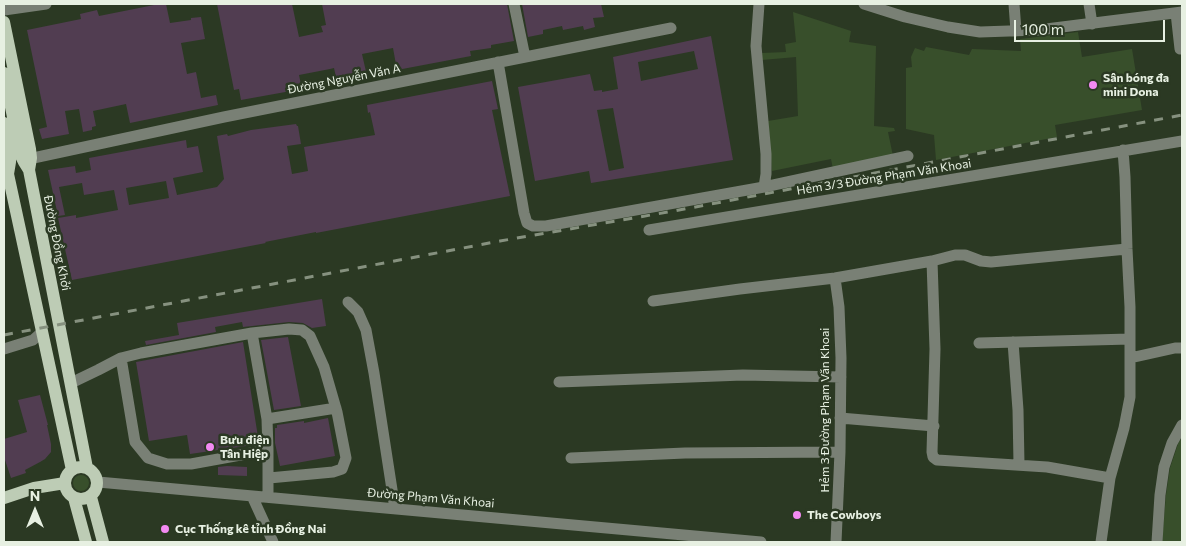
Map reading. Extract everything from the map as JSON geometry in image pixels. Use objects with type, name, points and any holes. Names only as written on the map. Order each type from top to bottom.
[{"type":"main road","name":"Đường Đồng Khởi","points":[[4,22],[28,163],[87,468]]},
{"type":"main road","points":[[4,73],[28,163]]},
{"type":"main road","points":[[4,124],[10,151],[10,162],[6,178],[72,470]]},
{"type":"main road","points":[[42,332],[60,328]]},
{"type":"main road","points":[[80,467],[87,468],[96,475],[98,482],[96,490],[91,497],[83,500],[74,498],[67,492],[65,483],[67,475],[72,470],[80,467]]},
{"type":"main road","points":[[4,498],[34,488],[65,483]]},
{"type":"main road","points":[[91,497],[103,542]]},
{"type":"main road","points":[[74,498],[86,542]]},
{"type":"street","points":[[4,10],[46,4]]},
{"type":"street","points":[[514,4],[525,57]]},
{"type":"street","points":[[758,4],[756,46],[766,154],[764,187]]},
{"type":"street","points":[[864,4],[905,17],[980,32],[1038,30],[1092,24],[1162,9],[1179,12],[1180,50]]},
{"type":"street","points":[[1014,4],[1016,31]]},
{"type":"street","points":[[1089,4],[1092,24]]},
{"type":"street","name":"Đường Nguyễn Văn A","points":[[28,163],[224,117],[671,28]]},
{"type":"street","points":[[498,62],[524,213],[527,223],[533,226],[555,224],[764,187],[908,156]]},
{"type":"street","name":"Hẻm 3/3 Đường Phạm Văn Khoai","points":[[649,230],[1182,141]]},
{"type":"street","points":[[1101,542],[1110,478],[1124,428],[1130,397],[1130,308],[1123,150]]},
{"type":"street","points":[[653,301],[835,278],[955,256],[965,255],[981,261],[991,262],[1127,249]]},
{"type":"street","points":[[932,261],[935,349],[933,457],[937,460],[1047,467],[1110,478]]},
{"type":"street","name":"Hẻm 3 Đường Phạm Văn Khoai","points":[[835,278],[839,307],[841,377],[836,542]]},
{"type":"street","points":[[348,302],[358,312],[366,330],[395,509]]},
{"type":"street","points":[[71,383],[120,358],[252,333],[289,329],[302,330],[310,336],[324,367],[336,408],[346,458],[342,469],[334,472],[269,478]]},
{"type":"street","points":[[4,349],[33,340],[42,332]]},
{"type":"street","points":[[252,333],[267,419],[268,497]]},
{"type":"street","points":[[980,343],[1130,339]]},
{"type":"street","points":[[1013,342],[1018,410],[1019,464]]},
{"type":"street","points":[[1130,358],[1182,348]]},
{"type":"street","points":[[120,358],[135,442],[148,458],[167,464],[191,464],[268,450]]},
{"type":"street","points":[[558,382],[743,375],[841,377]]},
{"type":"street","points":[[267,419],[336,408]]},
{"type":"street","points":[[840,418],[934,426]]},
{"type":"street","points":[[1157,542],[1164,467],[1172,443],[1182,425]]},
{"type":"street","points":[[571,458],[685,453],[840,452]]},
{"type":"street","name":"Đường Phạm Văn Khoai","points":[[98,482],[761,542]]},
{"type":"street","points":[[252,496],[273,542]]},
{"type":"green space","points":[[793,12],[851,31],[849,42],[876,46],[874,126],[894,128],[895,131],[888,132],[893,156],[833,169],[831,159],[772,171],[768,121],[798,116],[796,57],[762,60],[762,53],[786,52],[785,44],[796,42]]},
{"type":"green space","points":[[1078,32],[1082,57],[1132,49],[1142,110],[1055,125],[1057,137],[936,160],[934,135],[906,129],[906,68],[912,67],[911,57],[915,48],[924,51],[926,47],[969,55],[972,49],[1021,51],[1020,39]]},
{"type":"green space","points":[[1182,437],[1182,542],[1162,542],[1170,468]]},
{"type":"green space","points":[[81,475],[89,483],[81,491],[73,483]]},
{"type":"building","points":[[166,4],[170,23],[201,17],[205,39],[181,43],[187,74],[196,72],[201,98],[216,95],[218,105],[130,123],[126,104],[93,111],[96,126],[92,127],[92,130],[83,132],[79,109],[65,111],[69,134],[42,139],[39,129],[47,127],[27,30],[81,19],[80,14],[97,10],[99,16]]},
{"type":"building","points":[[217,4],[292,4],[299,37],[323,32],[321,26],[326,25],[322,4],[507,4],[514,41],[491,45],[491,48],[470,51],[471,56],[397,70],[393,48],[362,54],[367,76],[337,82],[334,68],[299,75],[302,89],[241,100],[239,89],[234,90]]},
{"type":"building","points":[[522,4],[601,4],[604,17],[593,18],[595,27],[584,30],[583,26],[563,30],[562,26],[543,30],[543,34],[528,37]]},
{"type":"building","points":[[711,36],[733,160],[591,183],[589,171],[535,181],[518,87],[590,74],[594,91],[602,90],[602,92],[618,89],[613,57]],"holes":[[[694,51],[698,69],[641,81],[638,62]],[[613,108],[624,168],[609,171],[597,110]]]},
{"type":"building","points":[[492,81],[498,109],[492,110],[510,196],[72,280],[58,218],[76,215],[76,218],[118,210],[114,190],[84,195],[82,183],[59,187],[65,215],[58,216],[48,170],[75,166],[76,173],[91,170],[89,158],[186,140],[187,148],[198,146],[203,172],[173,178],[177,195],[217,187],[224,179],[217,136],[227,134],[228,136],[251,130],[296,124],[301,144],[287,146],[292,174],[308,171],[304,147],[375,135],[367,105]],"holes":[[[166,181],[169,198],[129,205],[126,188]]]},
{"type":"building","points":[[322,299],[326,326],[312,328],[303,323],[289,322],[243,327],[242,322],[215,327],[216,332],[146,345],[145,341],[179,335],[177,323]]},
{"type":"building","points":[[288,337],[301,406],[274,410],[261,340]]},
{"type":"building","points":[[243,342],[260,444],[190,454],[187,435],[149,441],[136,362]]},
{"type":"building","points":[[40,395],[48,425],[51,452],[45,459],[25,470],[26,473],[11,478],[4,457],[4,439],[27,432],[18,400]]},
{"type":"building","points":[[328,418],[335,456],[280,466],[275,443],[275,428],[277,428],[277,425],[304,421],[304,423]]},
{"type":"building","points":[[218,467],[247,467],[247,476],[218,475]]},
{"type":"railway","points":[[4,335],[1182,115]]},
{"type":"place","name":"Sân bóng đa mini Dona","points":[[1093,85]]},
{"type":"place","name":"Bưu điện Tân Hiệp","points":[[210,447]]},
{"type":"place","name":"The Cowboys","points":[[797,515]]},
{"type":"place","name":"Cục Thống kê tỉnh Đồng Nai","points":[[165,529]]}]
